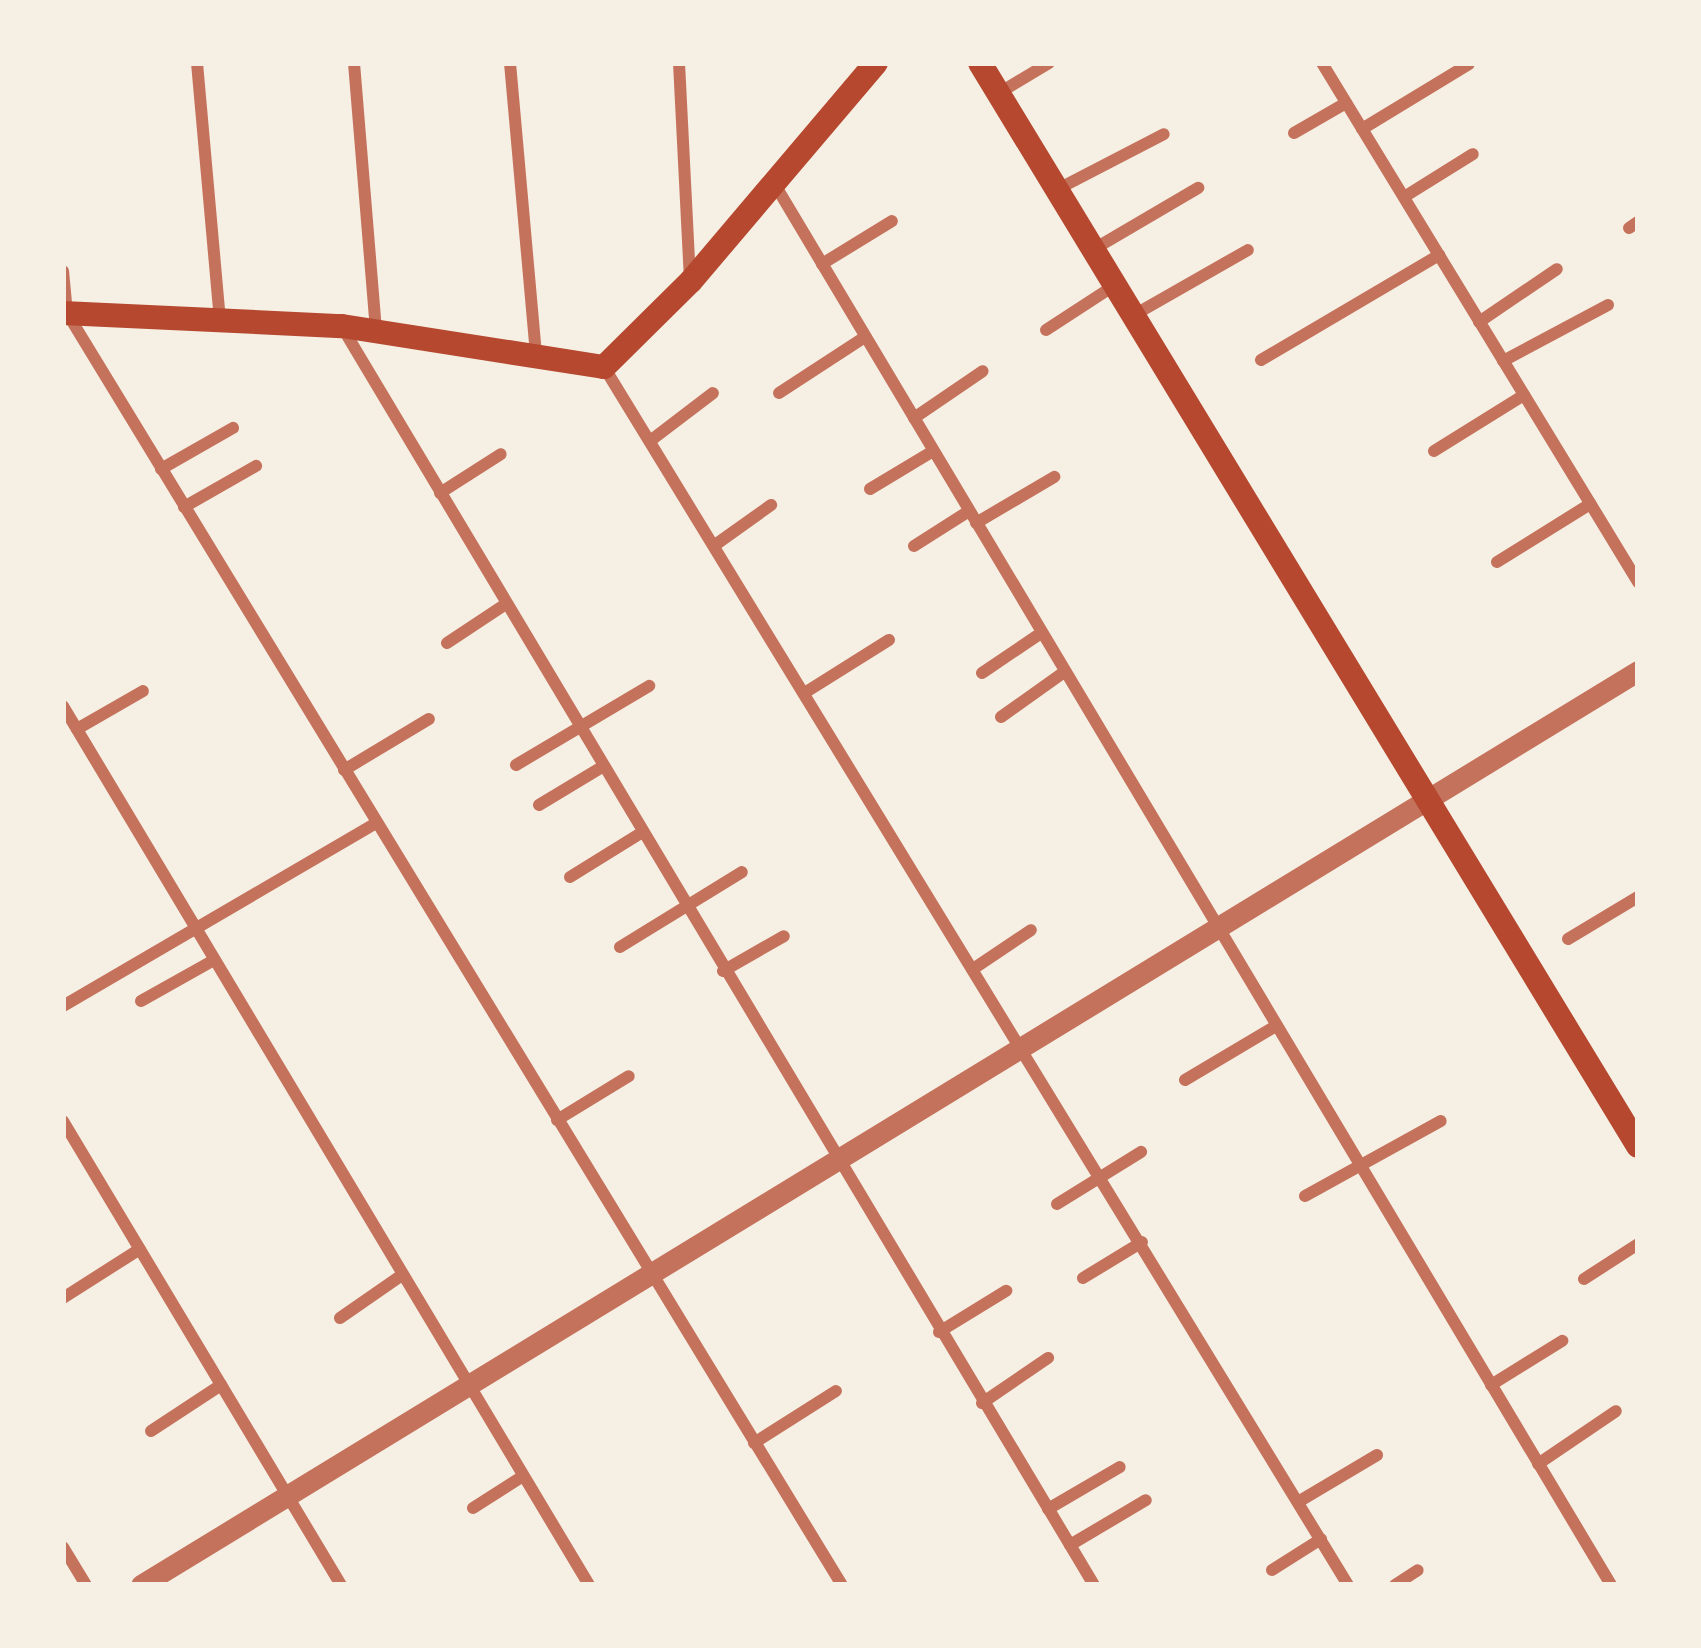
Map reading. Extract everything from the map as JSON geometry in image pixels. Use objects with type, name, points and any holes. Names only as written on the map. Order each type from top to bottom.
[{"type":"main road","points":[[65,313],[342,326],[604,367],[691,280],[876,63]]},
{"type":"main road","points":[[980,63],[1638,1146]]},
{"type":"street","points":[[197,63],[220,322]]},
{"type":"street","points":[[355,63],[376,332]]},
{"type":"street","points":[[510,63],[536,356]]},
{"type":"street","points":[[679,63],[691,280]]},
{"type":"street","points":[[998,93],[1048,63]]},
{"type":"street","points":[[1322,63],[1638,582]]},
{"type":"street","points":[[1362,129],[1469,64]]},
{"type":"street","points":[[1294,133],[1346,104]]},
{"type":"street","points":[[1057,190],[1164,134]]},
{"type":"street","points":[[1404,197],[1473,154]]},
{"type":"street","points":[[773,182],[1611,1585]]},
{"type":"street","points":[[1093,249],[1198,188]]},
{"type":"street","points":[[822,263],[892,221]]},
{"type":"street","points":[[1133,316],[1248,250]]},
{"type":"street","points":[[1261,360],[1439,255]]},
{"type":"street","points":[[1479,322],[1557,269]]},
{"type":"street","points":[[63,272],[65,313],[842,1585]]},
{"type":"street","points":[[1046,330],[1115,285]]},
{"type":"street","points":[[1503,361],[1608,305]]},
{"type":"street","points":[[342,326],[835,1161],[1094,1585]]},
{"type":"street","points":[[779,393],[865,337]]},
{"type":"street","points":[[604,367],[976,967],[1348,1585]]},
{"type":"street","points":[[914,418],[982,371]]},
{"type":"street","points":[[650,441],[713,393]]},
{"type":"street","points":[[1434,451],[1524,395]]},
{"type":"street","points":[[161,469],[233,428]]},
{"type":"street","points":[[870,489],[933,451]]},
{"type":"street","points":[[440,493],[501,454]]},
{"type":"street","points":[[184,507],[256,466]]},
{"type":"street","points":[[914,546],[1054,477]]},
{"type":"street","points":[[1497,562],[1590,504]]},
{"type":"street","points":[[715,545],[771,505]]},
{"type":"street","points":[[447,644],[506,604]]},
{"type":"street","points":[[982,673],[1041,632]]},
{"type":"street","points":[[806,692],[889,640]]},
{"type":"street","points":[[141,1585],[1638,671]]},
{"type":"street","points":[[1000,717],[1064,672]]},
{"type":"street","points":[[516,765],[649,686]]},
{"type":"street","points":[[77,729],[143,691]]},
{"type":"street","points":[[63,706],[589,1585]]},
{"type":"street","points":[[344,770],[429,719]]},
{"type":"street","points":[[539,805],[602,767]]},
{"type":"street","points":[[63,1006],[376,823]]},
{"type":"street","points":[[570,877],[641,833]]},
{"type":"street","points":[[620,947],[742,872]]},
{"type":"street","points":[[1568,939],[1638,897]]},
{"type":"street","points":[[976,967],[1031,930]]},
{"type":"street","points":[[723,971],[784,936]]},
{"type":"street","points":[[141,1001],[214,960]]},
{"type":"street","points":[[1185,1080],[1276,1026]]},
{"type":"street","points":[[556,1120],[628,1076]]},
{"type":"street","points":[[63,1121],[341,1585]]},
{"type":"street","points":[[1305,1196],[1441,1121]]},
{"type":"street","points":[[1057,1204],[1141,1152]]},
{"type":"street","points":[[1083,1278],[1142,1242]]},
{"type":"street","points":[[1584,1279],[1638,1244]]},
{"type":"street","points":[[63,1298],[140,1249]]},
{"type":"street","points":[[340,1318],[402,1275]]},
{"type":"street","points":[[939,1332],[1006,1292]]},
{"type":"street","points":[[1490,1385],[1562,1341]]},
{"type":"street","points":[[982,1402],[1048,1358]]},
{"type":"street","points":[[152,1431],[221,1385]]},
{"type":"street","points":[[754,1443],[836,1391]]},
{"type":"street","points":[[1538,1464],[1616,1411]]},
{"type":"street","points":[[1298,1502],[1377,1455]]},
{"type":"street","points":[[1048,1510],[1120,1467]]},
{"type":"street","points":[[473,1508],[523,1476]]},
{"type":"street","points":[[1070,1545],[1146,1500]]},
{"type":"street","points":[[1272,1570],[1321,1539]]},
{"type":"street","points":[[63,1547],[86,1585]]},
{"type":"street","points":[[1395,1585],[1418,1570]]}]
